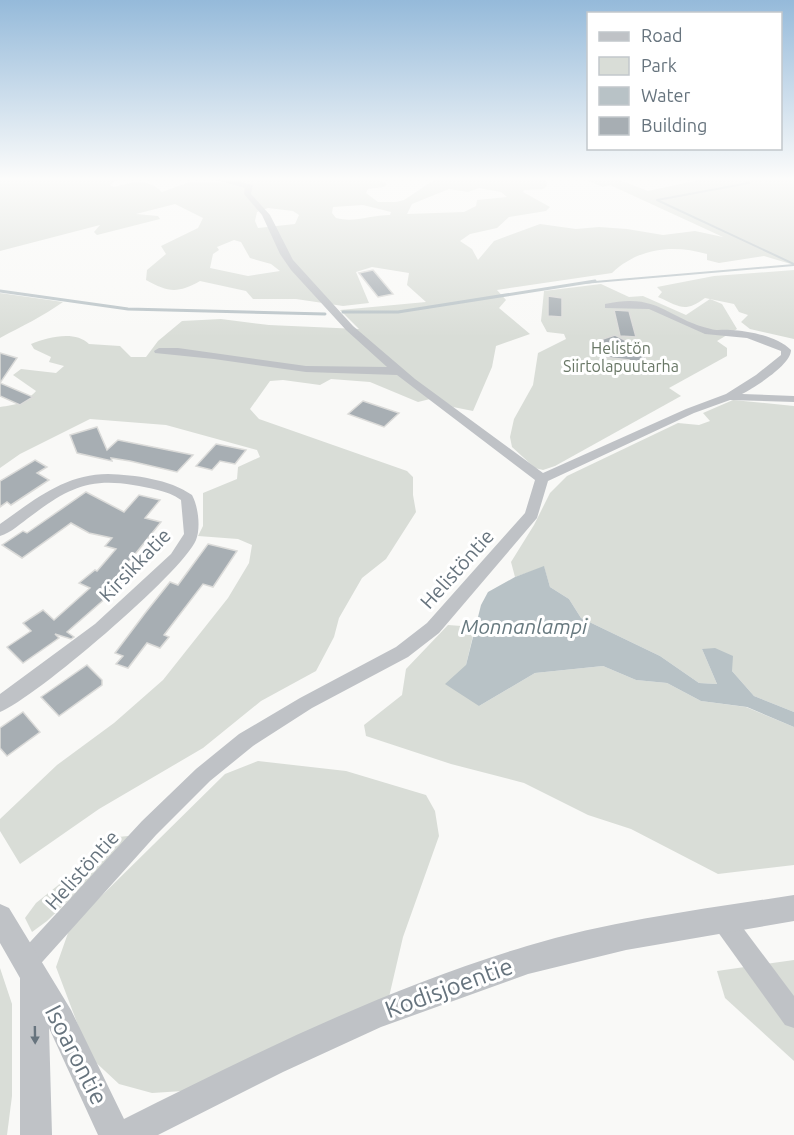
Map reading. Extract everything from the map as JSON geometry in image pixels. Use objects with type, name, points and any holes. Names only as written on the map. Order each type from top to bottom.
[{"type":"street","points":[[273,231],[292,266],[322,300],[398,372],[542,479],[729,397],[752,385],[786,356],[786,350],[770,341],[735,333],[711,333],[652,305],[639,302],[608,306]]},
{"type":"street","points":[[159,351],[208,353],[280,366],[325,371],[373,368],[398,372]]},
{"type":"street","points":[[729,397],[794,399]]},
{"type":"street","name":"Kirsikkatie","points":[[0,531],[56,494],[84,480],[97,478],[177,491],[187,498],[191,522],[191,534],[184,548],[136,597],[57,665],[0,704]]},
{"type":"street","name":"Helistöntie","points":[[31,969],[149,828],[203,775],[246,740],[306,703],[402,652],[433,628],[532,515],[542,479]]},
{"type":"street","name":"Kodisjoentie","points":[[125,1135],[284,1054],[376,1014],[527,960],[622,936],[794,908]]},
{"type":"street","name":"Isoarontie","points":[[0,917],[61,1020],[115,1135]]},
{"type":"street","points":[[723,920],[794,1016]]},
{"type":"street","name":"Isoarontie","points":[[31,969],[36,1135]]},
{"type":"green space","points":[[0,231],[77,231],[0,251]]},
{"type":"green space","points":[[95,231],[113,231],[97,235]]},
{"type":"green space","points":[[192,231],[484,231],[470,234],[460,241],[472,249],[478,260],[494,241],[521,231],[639,231],[663,235],[695,231],[723,237],[710,231],[794,231],[794,265],[764,256],[719,263],[707,260],[707,254],[694,251],[656,250],[633,258],[612,273],[497,290],[506,300],[499,308],[530,334],[496,346],[492,367],[473,411],[453,407],[438,397],[418,402],[370,382],[331,379],[320,385],[283,380],[270,381],[250,409],[259,419],[407,471],[413,477],[416,512],[386,559],[362,578],[339,618],[334,637],[316,671],[261,701],[203,748],[99,809],[20,864],[0,831],[0,819],[57,765],[114,723],[163,680],[228,598],[249,563],[252,545],[238,539],[198,536],[203,526],[203,493],[237,479],[238,467],[260,457],[257,450],[166,425],[90,419],[20,454],[0,468],[0,407],[20,403],[36,391],[13,375],[21,369],[56,373],[64,366],[49,362],[51,357],[34,349],[31,344],[53,337],[69,336],[89,344],[120,346],[131,357],[146,357],[158,341],[182,321],[221,319],[269,325],[359,329],[340,310],[426,302],[407,285],[409,273],[372,267],[356,272],[369,303],[343,306],[296,299],[253,299],[246,291],[200,281],[179,290],[167,289],[146,280],[147,270],[166,254],[161,246]],"holes":[[[234,240],[241,242],[250,258],[271,264],[280,271],[248,276],[210,268],[213,254],[219,250],[217,247]]]},
{"type":"green space","points":[[794,270],[794,339],[750,329],[741,322],[748,315],[739,312],[734,304],[705,298],[692,306],[682,307],[658,297],[662,292],[657,287],[714,276]]},
{"type":"green space","name":"Helistön Siirtolapuutarha","points":[[601,284],[629,297],[643,296],[686,315],[710,299],[722,304],[737,329],[717,341],[727,348],[727,356],[669,388],[681,396],[555,466],[543,470],[535,468],[512,447],[510,437],[514,419],[533,385],[538,353],[566,339],[564,334],[547,332],[541,321],[544,291]]},
{"type":"green space","points":[[0,293],[63,302],[0,338]]},
{"type":"green space","points":[[733,400],[794,406],[794,712],[754,696],[732,671],[702,649],[717,684],[699,683],[660,656],[581,618],[569,599],[550,587],[544,567],[515,577],[511,562],[534,525],[550,493],[567,476],[678,423],[699,425],[710,421],[703,413]]},
{"type":"green space","points":[[448,625],[475,627],[466,665],[479,706],[535,673],[603,666],[636,680],[667,683],[701,701],[746,707],[794,727],[794,865],[718,874],[631,829],[588,815],[524,783],[451,764],[366,736],[364,725],[402,695],[406,669]]},
{"type":"green space","points":[[258,761],[346,771],[426,795],[435,811],[439,836],[403,937],[389,997],[183,1091],[152,1093],[119,1084],[90,1057],[56,967],[68,933],[83,914],[225,774]]},
{"type":"green space","points":[[128,836],[128,844],[47,921],[32,932],[25,918],[36,903],[118,837]]},
{"type":"green space","points":[[794,960],[794,1061],[725,998],[717,971]]},
{"type":"green space","points":[[0,968],[12,1004],[12,1096],[7,1135],[0,1135]]},
{"type":"water","name":"Monnanlampi","points":[[544,566],[550,587],[569,599],[581,618],[660,656],[699,683],[717,684],[702,649],[715,648],[733,656],[732,671],[754,696],[794,712],[794,727],[747,707],[701,701],[667,683],[636,680],[603,666],[535,673],[479,706],[445,684],[466,665],[481,605],[488,592],[515,577]]},
{"type":"building","points":[[373,270],[393,294],[378,297],[359,273]]},
{"type":"building","points":[[548,296],[562,298],[562,317],[548,316]]},
{"type":"building","points":[[614,310],[629,311],[636,337],[620,336]]},
{"type":"building","points":[[615,335],[646,351],[645,373],[629,371],[629,360],[603,357],[603,339]]},
{"type":"building","points":[[0,353],[17,358],[0,383]]},
{"type":"building","points":[[0,383],[33,397],[20,405],[0,396]]},
{"type":"building","points":[[363,401],[399,413],[384,427],[348,414]]},
{"type":"building","points":[[97,427],[107,450],[118,440],[193,455],[177,472],[130,461],[111,458],[112,461],[77,453],[70,435]]},
{"type":"building","points":[[216,444],[246,450],[235,464],[220,461],[212,470],[196,466]]},
{"type":"building","points":[[35,460],[47,467],[37,473],[49,480],[11,505],[7,502],[0,507],[0,481]]},
{"type":"building","points":[[86,492],[124,512],[139,495],[160,500],[145,518],[161,522],[115,579],[123,583],[67,632],[74,637],[71,639],[55,634],[59,638],[23,663],[7,647],[31,631],[23,623],[43,610],[54,620],[90,588],[79,583],[95,570],[97,571],[116,549],[105,546],[112,538],[89,533],[71,523],[22,558],[2,545],[23,531],[27,533]]},
{"type":"building","points":[[208,544],[237,551],[213,587],[203,584],[164,635],[169,637],[160,648],[147,643],[128,668],[116,664],[123,656],[115,653],[146,612],[170,582],[178,585]]},
{"type":"building","points":[[87,665],[102,680],[102,685],[59,716],[41,697]]},
{"type":"building","points":[[23,712],[40,732],[7,756],[0,748],[0,728]]},
{"type":"waterway","points":[[723,231],[794,264]]},
{"type":"waterway","points":[[583,283],[794,265]]},
{"type":"waterway","points":[[343,312],[398,312],[595,281]]},
{"type":"waterway","points":[[0,291],[128,309],[325,314]]}]
